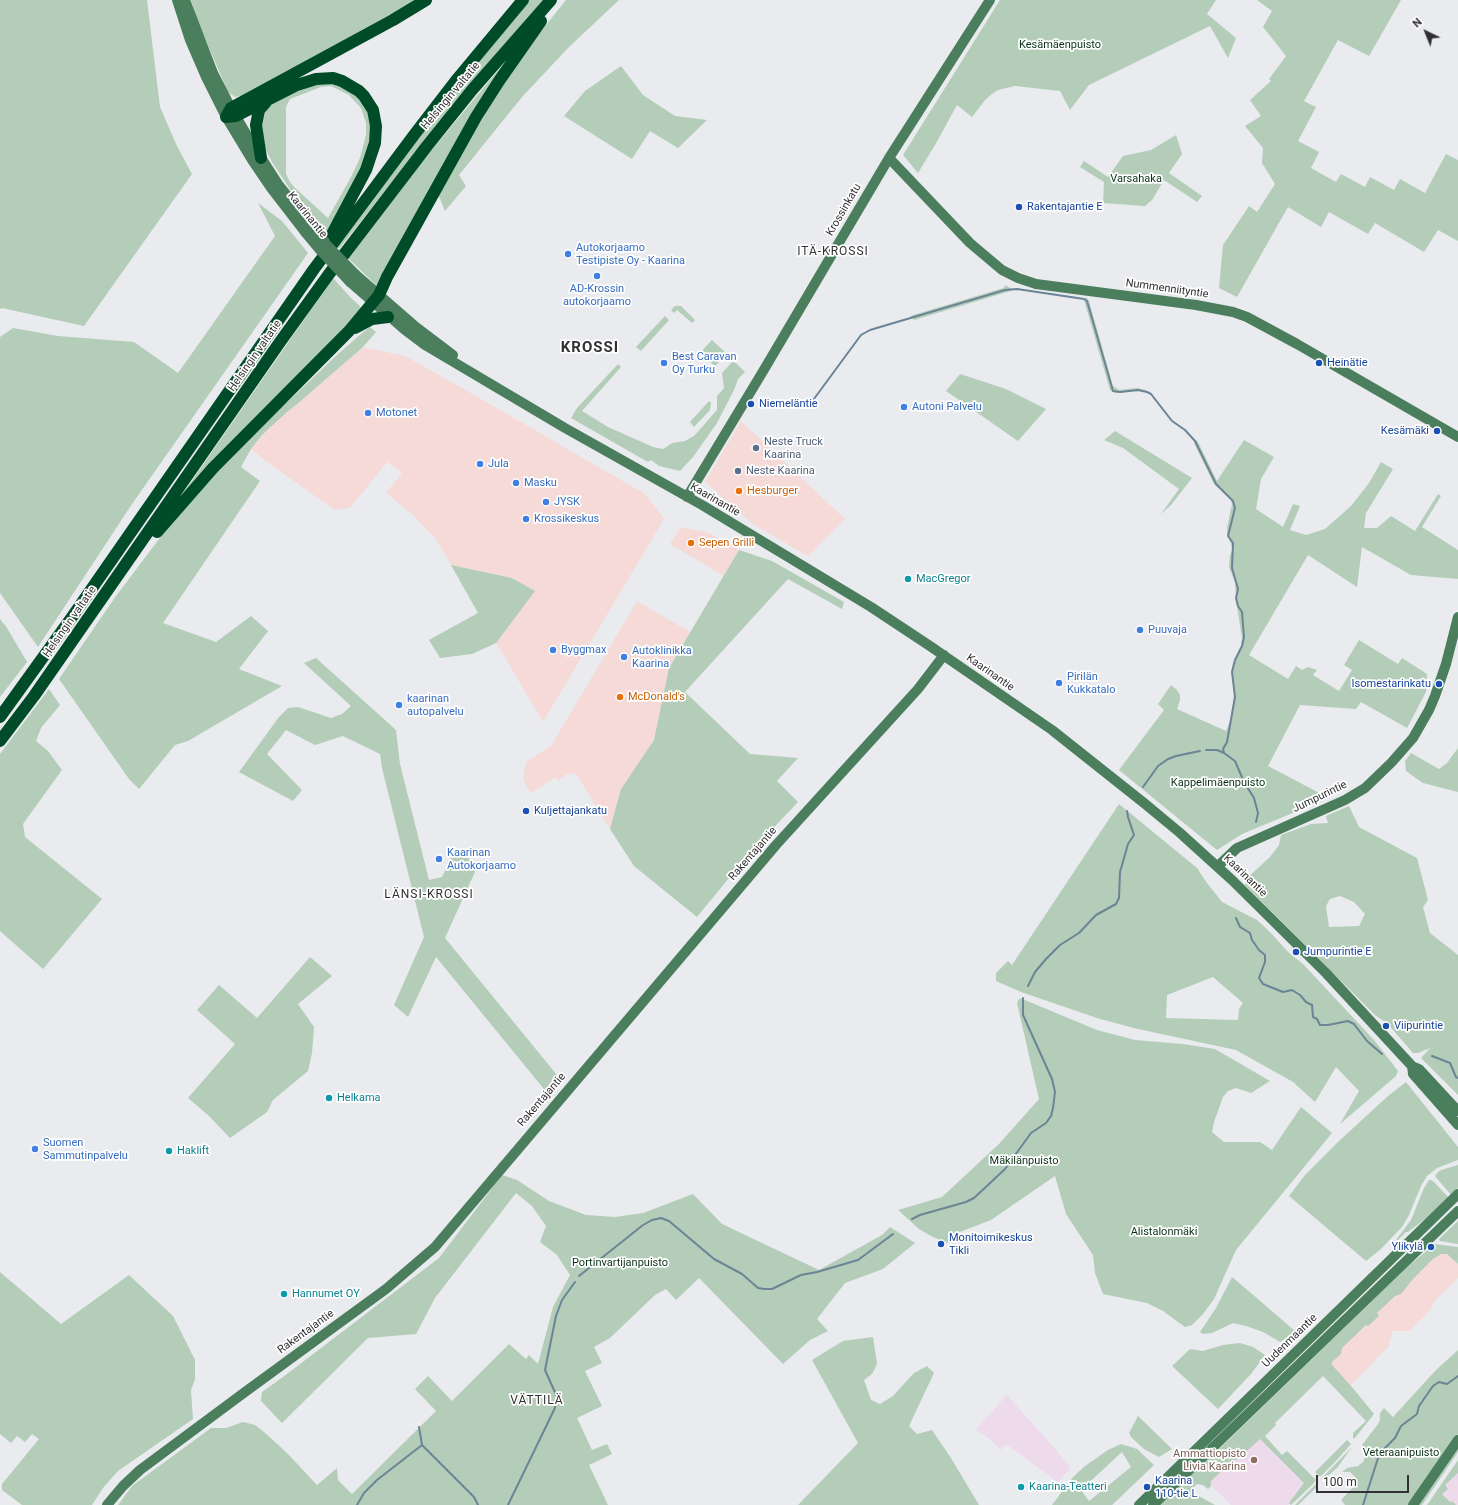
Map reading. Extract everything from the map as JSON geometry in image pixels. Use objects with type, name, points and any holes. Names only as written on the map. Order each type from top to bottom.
[{"type":"highway","points":[[231,114],[426,0]]},
{"type":"highway","name":"Helsingin valtatie","points":[[0,717],[68,623],[314,269],[360,206],[454,84],[523,0]]},
{"type":"highway","name":"Helsingin valtatie","points":[[0,741],[128,564],[280,342],[368,221],[426,146],[472,90],[551,0]]},
{"type":"highway","points":[[128,564],[213,468],[349,331],[376,299],[476,117],[499,81],[556,0]]},
{"type":"highway","points":[[231,114],[266,102],[286,90],[306,82],[324,78],[333,78],[350,85],[359,91],[369,102],[373,110],[376,126],[375,142],[366,170],[314,269]]},
{"type":"highway","points":[[261,158],[256,125],[259,110],[266,102]]},
{"type":"highway","points":[[349,331],[372,319],[388,317]]},
{"type":"main road","name":"Kaarinantie","points":[[177,0],[190,40],[206,77],[307,228]]},
{"type":"main road","name":"Kaarinantie","points":[[185,0],[213,73],[245,149],[271,188],[307,228],[326,244],[353,278],[376,299],[491,383]]},
{"type":"main road","name":"Krossinkatu","points":[[686,497],[762,373],[889,158],[990,0]]},
{"type":"main road","name":"Nummenniityntie","points":[[889,158],[970,243],[1002,270],[1018,278],[1036,284],[1196,305],[1233,312],[1246,317],[1298,344],[1458,437]]},
{"type":"main road","name":"Kaarinantie","points":[[376,299],[388,317],[425,345],[871,607],[944,655],[1052,730],[1179,832],[1218,866],[1326,973],[1412,1066],[1419,1069],[1458,1111]]},
{"type":"main road","name":"Jumpurintie","points":[[1218,866],[1237,848],[1345,800],[1365,788],[1391,763],[1413,738],[1429,710],[1446,664],[1458,617]]},
{"type":"main road","name":"Rakentajantie","points":[[107,1505],[123,1486],[140,1470],[386,1289],[435,1247],[771,851],[918,689],[944,655]]},
{"type":"main road","name":"Kaarinantie","points":[[1412,1066],[1413,1074],[1458,1125]]},
{"type":"main road","name":"Uudenmaantie","points":[[1139,1505],[1458,1194]]},
{"type":"main road","points":[[1153,1505],[1458,1211]]},
{"type":"main road","points":[[1414,1505],[1458,1440]]},
{"type":"shaded area","points":[[363,347],[405,356],[476,396],[645,494],[664,519],[543,722],[487,627],[518,581],[512,578],[451,565],[436,539],[412,514],[386,493],[402,473],[387,462],[351,507],[335,510],[251,449],[262,435],[287,412]]},
{"type":"shaded area","points":[[741,421],[845,519],[808,556],[753,524],[705,482]]},
{"type":"shaded area","points":[[681,527],[709,533],[739,550],[724,576],[670,544]]},
{"type":"shaded area","points":[[637,601],[690,632],[669,668],[654,740],[621,789],[610,829],[577,775],[569,773],[558,781],[556,777],[531,793],[523,780],[526,762],[551,746]]},
{"type":"shaded area","points":[[1441,1249],[1458,1264],[1458,1278],[1434,1301],[1431,1309],[1410,1331],[1393,1331],[1388,1347],[1348,1388],[1321,1360]]},
{"type":"shaded area","points":[[1007,1395],[1070,1466],[1069,1470],[1058,1482],[1006,1444],[1001,1450],[990,1439],[976,1430]]},
{"type":"shaded area","name":"Ammattiopisto Livia Kaarina","points":[[1251,1427],[1308,1485],[1288,1505],[1231,1505],[1208,1482]]},
{"type":"shaded area","points":[[1458,1461],[1458,1505],[1434,1505]]},
{"type":"green space","points":[[0,0],[147,0],[160,107],[177,146],[192,174],[84,326],[2,308],[0,309]]},
{"type":"green space","points":[[191,0],[417,0],[241,96],[235,97],[228,92],[198,22]]},
{"type":"green space","points":[[529,0],[544,0],[415,153],[339,249],[336,245],[461,83]]},
{"type":"green space","points":[[566,0],[619,0],[569,47],[522,97],[459,175],[466,186],[445,211],[438,194],[510,70]]},
{"type":"green space","name":"Kesämäenpuisto","points":[[1000,0],[1216,0],[1207,14],[1236,38],[1228,58],[1210,26],[1089,85],[1070,110],[1060,91],[1015,86],[998,90],[992,94],[986,99],[972,117],[957,105],[918,173],[903,155]]},
{"type":"green space","points":[[1257,0],[1401,0],[1369,56],[1338,40],[1304,101],[1316,107],[1298,141],[1319,152],[1311,168],[1336,182],[1341,174],[1365,187],[1370,177],[1394,190],[1400,179],[1425,193],[1446,154],[1458,160],[1458,241],[1438,230],[1424,252],[1375,223],[1368,234],[1329,212],[1321,227],[1288,207],[1237,297],[1219,288],[1223,245],[1249,206],[1257,212],[1275,184],[1262,163],[1263,148],[1245,126],[1261,116],[1250,100],[1271,81],[1269,79],[1286,56],[1263,27],[1272,11]]},
{"type":"green space","points":[[510,56],[377,286],[348,258],[421,163]]},
{"type":"green space","points":[[621,66],[643,95],[675,116],[707,120],[678,148],[650,131],[632,159],[564,116],[585,91]]},
{"type":"green space","points":[[327,82],[354,91],[368,111],[372,129],[367,155],[350,193],[325,233],[307,215],[272,162],[265,148],[260,127],[264,112],[274,101],[318,83]],"holes":[[[331,86],[349,95],[361,108],[366,123],[366,135],[360,158],[328,218],[294,187],[286,174],[286,107],[290,99],[321,87]]]},
{"type":"green space","name":"Varsahaka","points":[[1176,135],[1182,154],[1169,173],[1202,196],[1197,202],[1164,180],[1152,200],[1145,206],[1103,203],[1104,182],[1080,167],[1084,161],[1108,177],[1123,156],[1151,150]]},
{"type":"green space","points":[[258,203],[282,221],[308,253],[132,504],[38,647],[0,593],[0,337],[13,328],[58,336],[134,342],[178,373],[275,236]]},
{"type":"green space","points":[[333,278],[364,310],[177,502]]},
{"type":"green space","points":[[1005,285],[1014,290],[914,320],[910,316],[1004,288]]},
{"type":"green space","points":[[1086,297],[1089,301],[1113,386],[1119,390],[1137,388],[1146,390],[1145,392],[1115,393],[1110,390],[1084,300]]},
{"type":"green space","points":[[675,306],[681,306],[695,320],[692,323],[677,310],[674,313],[671,310]]},
{"type":"green space","points":[[665,316],[669,320],[641,351],[636,347]]},
{"type":"green space","points":[[370,327],[376,332],[363,347],[287,412],[262,435],[251,449],[241,467],[260,481],[163,623],[216,642],[251,616],[268,631],[239,669],[282,686],[188,741],[175,745],[139,789],[129,779],[59,679],[116,596],[181,510],[263,423]]},
{"type":"green space","points":[[712,340],[727,354],[715,366],[700,353]]},
{"type":"green space","points":[[732,362],[736,363],[745,372],[738,379],[717,423],[693,457],[680,471],[659,466],[651,460],[648,462],[571,418],[577,408],[618,364],[621,367],[582,411],[608,427],[653,447],[663,449],[672,443],[685,441],[694,436],[717,410],[717,396],[724,388],[722,373]]},
{"type":"green space","points":[[960,374],[1006,389],[1046,409],[1018,441],[946,391]]},
{"type":"green space","points":[[709,401],[711,403],[710,410],[694,427],[690,422]]},
{"type":"green space","points":[[1115,431],[1192,478],[1171,505],[1161,514],[1179,489],[1123,448],[1104,440]]},
{"type":"green space","name":"Kappelimäenpuisto","points":[[1197,440],[1217,481],[1244,440],[1274,457],[1261,479],[1256,509],[1283,527],[1293,504],[1300,506],[1290,530],[1306,535],[1325,529],[1351,506],[1369,483],[1381,462],[1393,469],[1366,513],[1364,528],[1377,528],[1391,516],[1415,531],[1438,494],[1441,496],[1422,527],[1458,550],[1458,579],[1411,575],[1362,547],[1357,587],[1308,555],[1249,655],[1288,679],[1296,666],[1302,670],[1308,667],[1317,670],[1313,675],[1339,691],[1352,670],[1344,665],[1359,640],[1398,664],[1402,658],[1427,674],[1426,692],[1407,728],[1361,702],[1356,709],[1300,705],[1268,766],[1329,798],[1242,834],[1217,850],[1119,770],[1164,710],[1158,704],[1171,685],[1180,695],[1177,709],[1226,731],[1231,719],[1234,696],[1232,674],[1233,664],[1241,647],[1242,638],[1236,600],[1235,582],[1229,567],[1230,555],[1233,549],[1227,534],[1227,528],[1232,504],[1231,500],[1214,484],[1194,443]]},
{"type":"green space","points":[[739,550],[772,561],[844,602],[842,609],[788,579],[685,692],[750,754],[798,758],[777,781],[798,802],[747,856],[697,917],[634,866],[610,829],[621,789],[654,740],[669,668]]},
{"type":"green space","points":[[451,565],[512,578],[535,591],[496,643],[472,654],[440,658],[429,640],[478,613]]},
{"type":"green space","points":[[0,619],[27,662],[0,697]]},
{"type":"green space","points":[[316,658],[396,730],[400,764],[429,880],[442,877],[454,852],[479,863],[445,938],[561,1080],[548,1094],[436,957],[408,1017],[394,1005],[424,937],[382,768],[380,754],[343,736],[315,745],[286,730],[267,754],[302,790],[293,801],[239,772],[279,717],[288,708],[298,707],[331,718],[342,714],[351,706],[304,663]]},
{"type":"green space","points":[[49,689],[60,705],[41,728],[36,741],[48,751],[62,770],[23,824],[25,837],[102,899],[43,969],[0,931],[0,754]]},
{"type":"green space","points":[[1458,748],[1458,792],[1423,783],[1406,771],[1405,761],[1411,753],[1439,769],[1447,763]]},
{"type":"green space","points":[[1119,804],[1197,868],[1222,902],[1257,920],[1270,932],[1288,952],[1303,964],[1374,1040],[1398,1071],[1396,1076],[1340,1124],[1359,1091],[1336,1067],[1315,1102],[1293,1082],[1236,1050],[1138,1029],[1100,1019],[1021,992],[996,981],[996,973],[1008,961],[1012,965]],"holes":[[[1213,977],[1243,1003],[1239,1009],[1238,1020],[1166,1018],[1167,995]]]},
{"type":"green space","points":[[1349,806],[1359,827],[1417,858],[1428,900],[1423,907],[1430,933],[1458,955],[1458,1095],[1421,1058],[1430,1048],[1418,1053],[1413,1053],[1387,1023],[1376,1016],[1245,885],[1246,879],[1270,857],[1279,845],[1281,835],[1311,824],[1328,823],[1326,816]],"holes":[[[1340,896],[1354,902],[1365,914],[1359,926],[1329,927],[1326,906],[1330,899]]]},
{"type":"green space","points":[[310,957],[332,976],[298,1004],[314,1027],[312,1053],[308,1071],[273,1100],[267,1112],[230,1138],[209,1116],[188,1098],[235,1044],[197,1010],[219,985],[257,1018]]},
{"type":"green space","points":[[1020,998],[1097,1030],[1135,1040],[1183,1044],[1215,1049],[1270,1081],[1251,1093],[1236,1088],[1228,1091],[1223,1097],[1212,1132],[1224,1142],[1260,1142],[1272,1150],[1301,1107],[1332,1133],[1236,1250],[1214,1299],[1203,1314],[1192,1325],[1185,1327],[1163,1311],[1147,1303],[1103,1294],[1095,1273],[1093,1255],[1066,1214],[1055,1176],[991,1220],[952,1235],[948,1243],[919,1229],[898,1210],[942,1197],[999,1144],[1039,1099],[1017,1003]]},
{"type":"green space","points":[[1406,1082],[1458,1147],[1458,1160],[1437,1168],[1427,1176],[1402,1227],[1381,1249],[1366,1261],[1289,1196],[1305,1175],[1339,1141],[1388,1096]]},
{"type":"green space","points":[[1458,1165],[1458,1188],[1451,1195],[1435,1176],[1441,1170]]},
{"type":"green space","name":"Portinvartijanpuisto","points":[[502,1175],[517,1180],[549,1201],[586,1215],[615,1217],[643,1213],[693,1194],[722,1224],[819,1270],[882,1235],[890,1227],[915,1243],[883,1269],[845,1283],[817,1319],[828,1331],[810,1340],[783,1364],[699,1278],[676,1300],[666,1289],[655,1295],[610,1338],[594,1347],[602,1363],[585,1371],[602,1406],[577,1418],[592,1450],[607,1444],[612,1454],[589,1465],[608,1505],[118,1505],[132,1486],[211,1428],[226,1428],[243,1422],[255,1425],[264,1432],[287,1453],[317,1485],[337,1468],[338,1480],[352,1494],[436,1411],[415,1389],[428,1376],[452,1401],[509,1344],[526,1359],[529,1355],[538,1364],[553,1307],[570,1275],[557,1255],[540,1242],[546,1226],[532,1206],[516,1193],[435,1298],[416,1334],[368,1338],[282,1423],[261,1401],[262,1392],[439,1258]]},
{"type":"green space","points":[[1429,1180],[1434,1182],[1448,1197],[1429,1216],[1406,1232],[1397,1241],[1396,1240],[1411,1220],[1424,1188]]},
{"type":"green space","points":[[1458,1221],[1458,1244],[1440,1241],[1439,1239]]},
{"type":"green space","points":[[1435,1244],[1458,1247],[1458,1264],[1447,1254],[1441,1254],[1433,1259],[1413,1279],[1401,1294],[1395,1296],[1377,1313],[1379,1316],[1368,1326],[1366,1325],[1342,1348],[1341,1354],[1332,1362],[1332,1365],[1374,1414],[1354,1439],[1353,1433],[1366,1421],[1323,1376],[1275,1423],[1276,1425],[1265,1436],[1282,1455],[1287,1451],[1316,1480],[1291,1505],[1289,1503],[1304,1483],[1260,1439],[1238,1459],[1232,1461],[1211,1481],[1211,1486],[1208,1489],[1203,1485],[1197,1484],[1191,1490],[1195,1494],[1215,1505],[1159,1505],[1199,1466],[1213,1455],[1407,1267]]},
{"type":"green space","points":[[0,1272],[61,1324],[129,1275],[173,1316],[195,1360],[195,1379],[191,1390],[193,1419],[118,1471],[103,1488],[92,1505],[22,1505],[2,1490],[2,1484],[39,1439],[32,1434],[25,1442],[17,1436],[11,1443],[0,1434]]},
{"type":"green space","points":[[1232,1277],[1296,1332],[1280,1342],[1263,1332],[1233,1323],[1212,1333],[1203,1334],[1200,1332],[1216,1308]]},
{"type":"green space","points":[[873,1337],[877,1364],[872,1374],[864,1380],[871,1400],[880,1404],[893,1396],[914,1373],[927,1366],[934,1373],[909,1426],[917,1434],[932,1430],[951,1458],[979,1505],[798,1505],[858,1443],[812,1360],[843,1341]]},
{"type":"green space","points":[[1240,1343],[1253,1347],[1265,1355],[1251,1374],[1218,1409],[1172,1366],[1190,1349],[1203,1351],[1223,1345]]},
{"type":"green space","name":"Veteraanipuisto","points":[[1458,1350],[1458,1434],[1409,1505],[1345,1505],[1341,1500],[1356,1484],[1356,1478],[1350,1472],[1342,1472],[1347,1468],[1358,1466],[1363,1462],[1365,1450],[1362,1445],[1378,1424],[1380,1420],[1380,1413],[1384,1408],[1393,1417],[1436,1370]]},
{"type":"green space","points":[[1138,1416],[1172,1449],[1159,1457],[1144,1449],[1131,1437],[1129,1433]]},
{"type":"green space","points":[[1347,1440],[1351,1444],[1320,1477],[1315,1472]]},
{"type":"green space","points":[[1121,1444],[1137,1449],[1154,1465],[1112,1505],[1052,1505],[1073,1477],[1085,1466],[1108,1450]],"holes":[[[1122,1452],[1131,1467],[1089,1501],[1081,1490]]]},
{"type":"green space","points":[[1458,1444],[1458,1452],[1422,1505],[1416,1505]]},
{"type":"green space","points":[[1352,1447],[1337,1468],[1323,1480],[1321,1479]]},
{"type":"green space","points":[[1458,1460],[1458,1473],[1445,1485],[1448,1489],[1442,1494],[1450,1502],[1452,1501],[1456,1505],[1427,1505]]},
{"type":"green space","points":[[1317,1483],[1318,1486],[1298,1505],[1295,1505]]},
{"type":"waterway","points":[[811,403],[861,335],[870,330],[1005,290],[1017,289],[1084,299],[1087,301],[1113,391],[1120,392],[1138,390],[1151,394],[1172,421],[1185,430],[1195,441],[1216,484],[1233,501],[1235,508],[1228,536],[1233,543],[1232,568],[1238,589],[1236,598],[1238,606],[1242,612],[1244,637],[1232,672],[1235,697],[1227,742],[1223,749],[1224,753],[1235,761],[1244,782],[1254,798],[1258,813],[1256,822]]},
{"type":"waterway","points":[[1206,750],[1217,750],[1224,753]]},
{"type":"waterway","points":[[1143,787],[1158,766],[1168,759],[1200,751]]},
{"type":"waterway","points":[[1028,986],[1035,972],[1060,945],[1079,933],[1096,915],[1116,904],[1119,898],[1120,872],[1128,844],[1134,835],[1127,811]]},
{"type":"waterway","points":[[1236,918],[1240,927],[1250,933],[1252,940],[1259,950],[1265,955],[1265,962],[1259,978],[1263,984],[1283,992],[1292,990],[1300,995],[1306,1002],[1312,1005],[1313,1017],[1317,1019],[1320,1025],[1348,1021],[1354,1024],[1367,1041],[1382,1054]]},
{"type":"waterway","points":[[912,1219],[920,1215],[966,1202],[974,1198],[1005,1169],[1031,1133],[1046,1123],[1051,1116],[1055,1092],[1052,1079],[1023,1015],[1023,998]]},
{"type":"waterway","points":[[1432,1056],[1450,1063],[1456,1077],[1458,1078]]},
{"type":"waterway","points":[[579,1276],[643,1225],[652,1220],[661,1218],[669,1221],[714,1259],[742,1274],[758,1288],[764,1289],[772,1289],[801,1275],[858,1260],[893,1234]]},
{"type":"waterway","points":[[508,1505],[558,1399],[545,1370],[556,1316],[562,1300],[575,1282]]},
{"type":"waterway","points":[[1363,1505],[1379,1455],[1395,1438],[1401,1426],[1417,1414],[1419,1406],[1433,1386],[1439,1382],[1447,1384],[1458,1376]]},
{"type":"waterway","points":[[419,1427],[422,1445],[474,1497],[478,1505]]},
{"type":"waterway","points":[[357,1505],[364,1493],[377,1480],[422,1445]]},
{"type":"place","name":"Rakentajantie E","points":[[1019,207]]},
{"type":"place","name":"Autokorjaamo Testipiste Oy - Kaarina","points":[[568,254]]},
{"type":"place","name":"AD-Krossin autokorjaamo","points":[[597,276]]},
{"type":"place","name":"Best Caravan Oy Turku","points":[[664,363]]},
{"type":"place","name":"Heinätie","points":[[1319,363]]},
{"type":"place","name":"Niemeläntie","points":[[751,404]]},
{"type":"place","name":"Autoni Palvelu","points":[[904,407]]},
{"type":"place","name":"Motonet","points":[[368,413]]},
{"type":"place","name":"Kesämäki","points":[[1437,431]]},
{"type":"place","name":"Neste Truck Kaarina","points":[[756,448]]},
{"type":"place","name":"Jula","points":[[480,464]]},
{"type":"place","name":"Neste Kaarina","points":[[738,471]]},
{"type":"place","name":"Masku","points":[[516,483]]},
{"type":"place","name":"Hesburger","points":[[739,491]]},
{"type":"place","name":"JYSK","points":[[546,502]]},
{"type":"place","name":"Krossikeskus","points":[[526,519]]},
{"type":"place","name":"Sepen Grilli","points":[[691,543]]},
{"type":"place","name":"MacGregor","points":[[908,579]]},
{"type":"place","name":"Puuvaja","points":[[1140,630]]},
{"type":"place","name":"Byggmax","points":[[553,650]]},
{"type":"place","name":"Autoklinikka Kaarina","points":[[624,657]]},
{"type":"place","name":"Pirilän Kukkatalo","points":[[1059,683]]},
{"type":"place","name":"Isomestarinkatu","points":[[1439,684]]},
{"type":"place","name":"McDonald's","points":[[620,697]]},
{"type":"place","name":"kaarinan autopalvelu","points":[[399,705]]},
{"type":"place","name":"Kuljettajankatu","points":[[526,811]]},
{"type":"place","name":"Kaarinan Autokorjaamo","points":[[439,859]]},
{"type":"place","name":"Jumpurintie E","points":[[1296,952]]},
{"type":"place","name":"Viipurintie","points":[[1386,1026]]},
{"type":"place","name":"Helkama","points":[[329,1098]]},
{"type":"place","name":"Suomen Sammutinpalvelu","points":[[35,1149]]},
{"type":"place","name":"Haklift","points":[[169,1151]]},
{"type":"place","name":"Monitoimikeskus Tikli","points":[[941,1244]]},
{"type":"place","name":"Ylikylä","points":[[1431,1247]]},
{"type":"place","name":"Hannumet OY","points":[[284,1294]]},
{"type":"place","name":"Ammattiopisto Livia Kaarina","points":[[1254,1460]]},
{"type":"place","name":"Kaarina-Teatteri","points":[[1021,1487]]},
{"type":"place","name":"Kaarina 110-tie L","points":[[1147,1487]]},
{"type":"district","name":"ITÄ-KROSSI","points":[[833,252]]},
{"type":"district","name":"KROSSI","points":[[590,348]]},
{"type":"district","name":"LÄNSI-KROSSI","points":[[429,895]]},
{"type":"district","name":"VÄTTILÄ","points":[[537,1401]]},
{"type":"park label","name":"Mäkilänpuisto","points":[[1024,1161]]},
{"type":"park label","name":"Alistalonmäki","points":[[1164,1232]]}]
